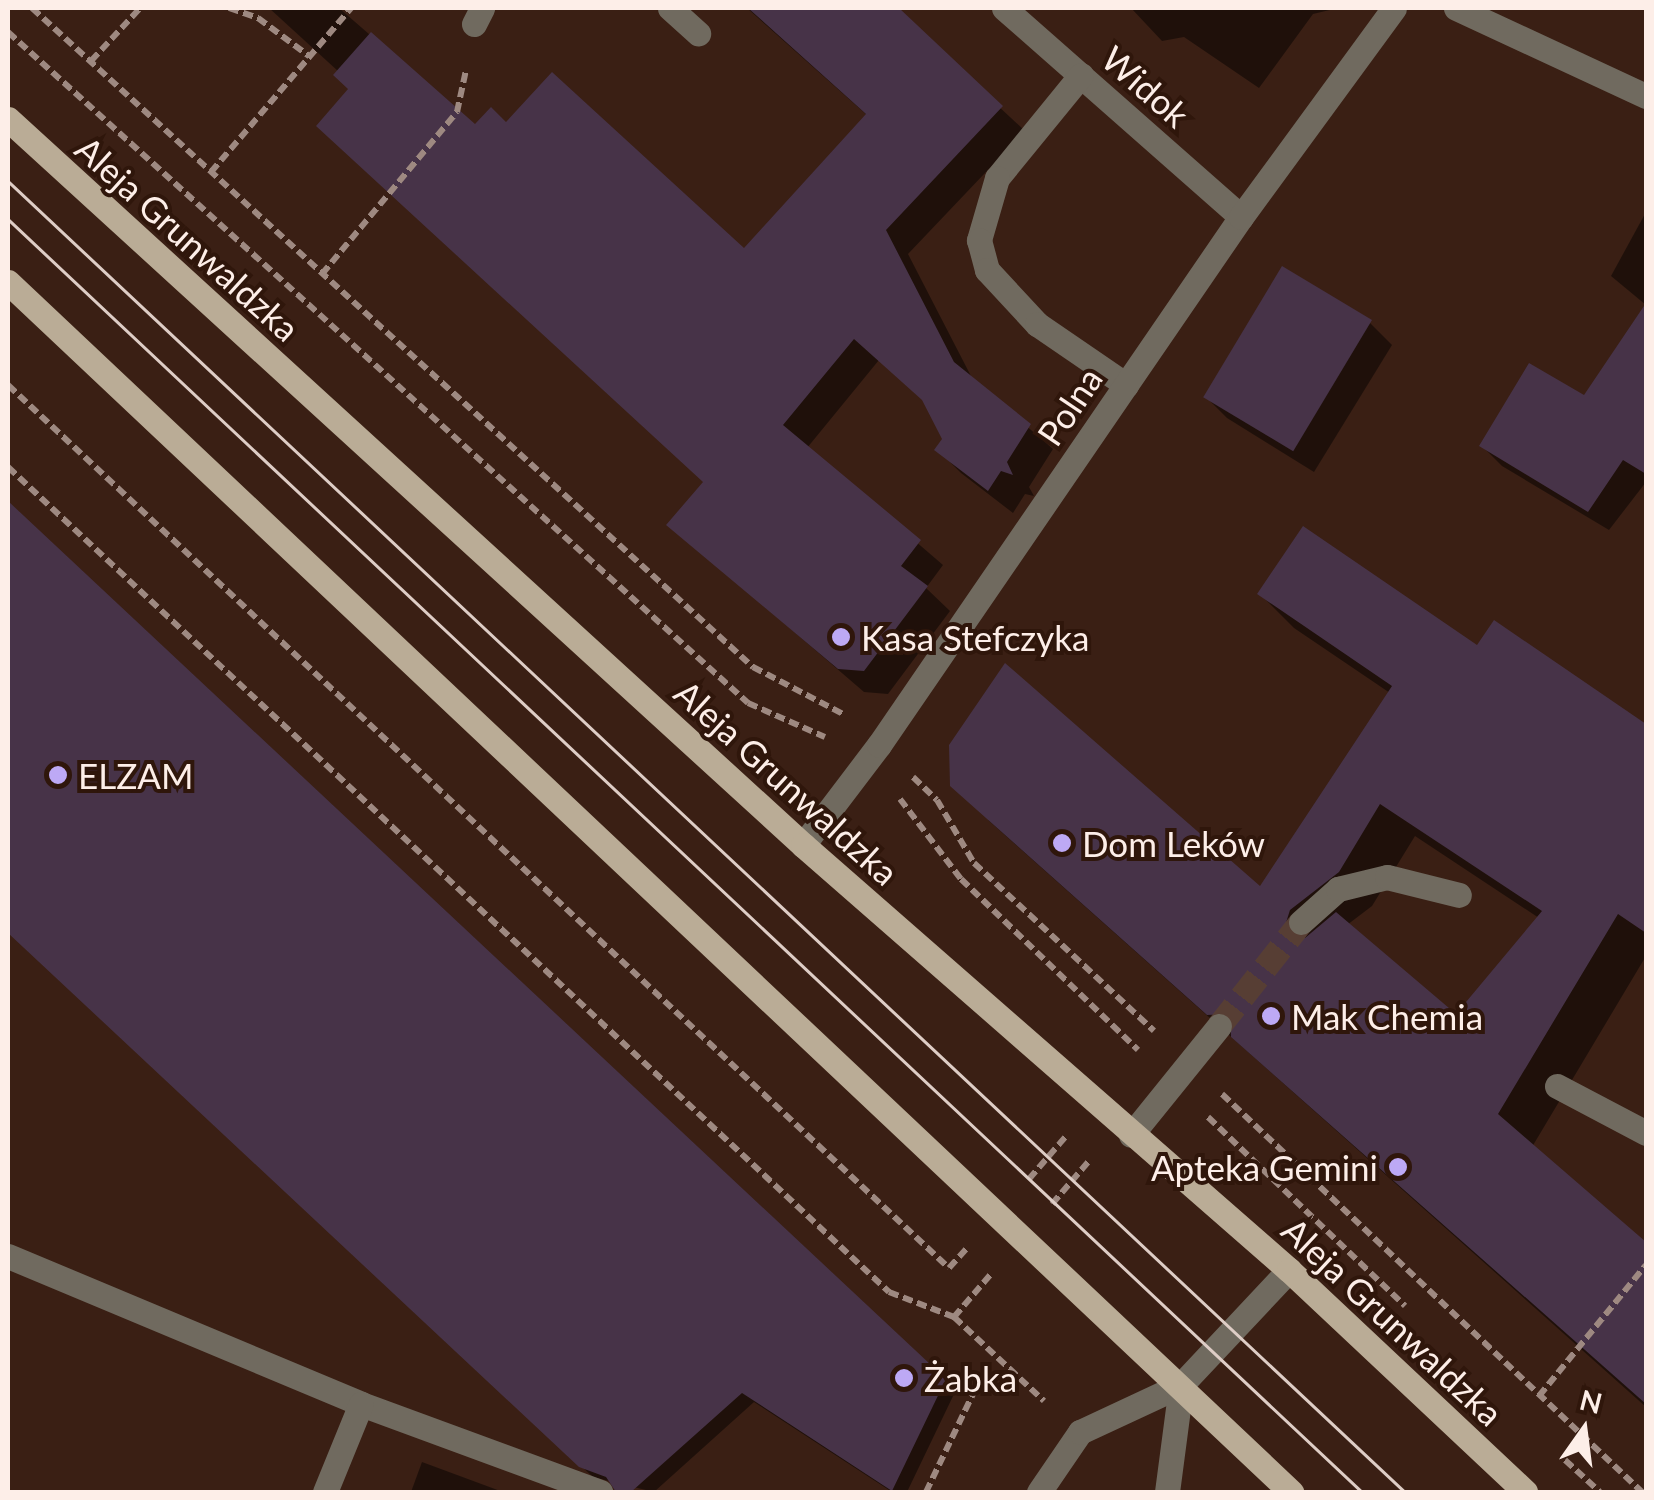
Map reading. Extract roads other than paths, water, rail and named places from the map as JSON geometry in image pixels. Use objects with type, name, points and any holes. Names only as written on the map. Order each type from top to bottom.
[{"type":"main road","name":"Aleja Grunwaldzka","points":[[8,119],[802,844],[1288,1270],[1525,1492]]},
{"type":"main road","points":[[8,282],[1290,1492]]},
{"type":"street","points":[[670,8],[698,34]]},
{"type":"street","name":"Widok","points":[[1004,8],[1242,216]]},
{"type":"street","name":"Polna","points":[[802,844],[879,745],[1242,216],[1394,8]]},
{"type":"street","points":[[1456,8],[1646,96]]},
{"type":"street","points":[[1081,75],[998,178],[979,240],[987,270],[1037,324],[1126,384]]},
{"type":"street","points":[[1301,922],[1338,890],[1386,877],[1458,895]]},
{"type":"street","points":[[1132,1135],[1219,1026]]},
{"type":"street","points":[[1556,1086],[1646,1133]]},
{"type":"street","points":[[8,1256],[361,1404],[600,1492]]},
{"type":"street","points":[[1039,1492],[1080,1432],[1180,1385],[1288,1270]]},
{"type":"street","points":[[1167,1492],[1180,1385]]},
{"type":"street","points":[[325,1492],[361,1404]]},
{"type":"tunnel","points":[[1219,1026],[1301,922]]},
{"type":"tram line","points":[[8,181],[1405,1492]]},
{"type":"tram line","points":[[8,219],[1362,1492]]},
{"type":"place","name":"Kasa Stefczyka","points":[[841,637]]},
{"type":"place","name":"ELZAM","points":[[58,775]]},
{"type":"place","name":"Dom Leków","points":[[1062,843]]},
{"type":"place","name":"Mak Chemia","points":[[1271,1016]]},
{"type":"place","name":"Apteka Gemini","points":[[1398,1167]]},
{"type":"place","name":"Żabka","points":[[904,1378]]}]
